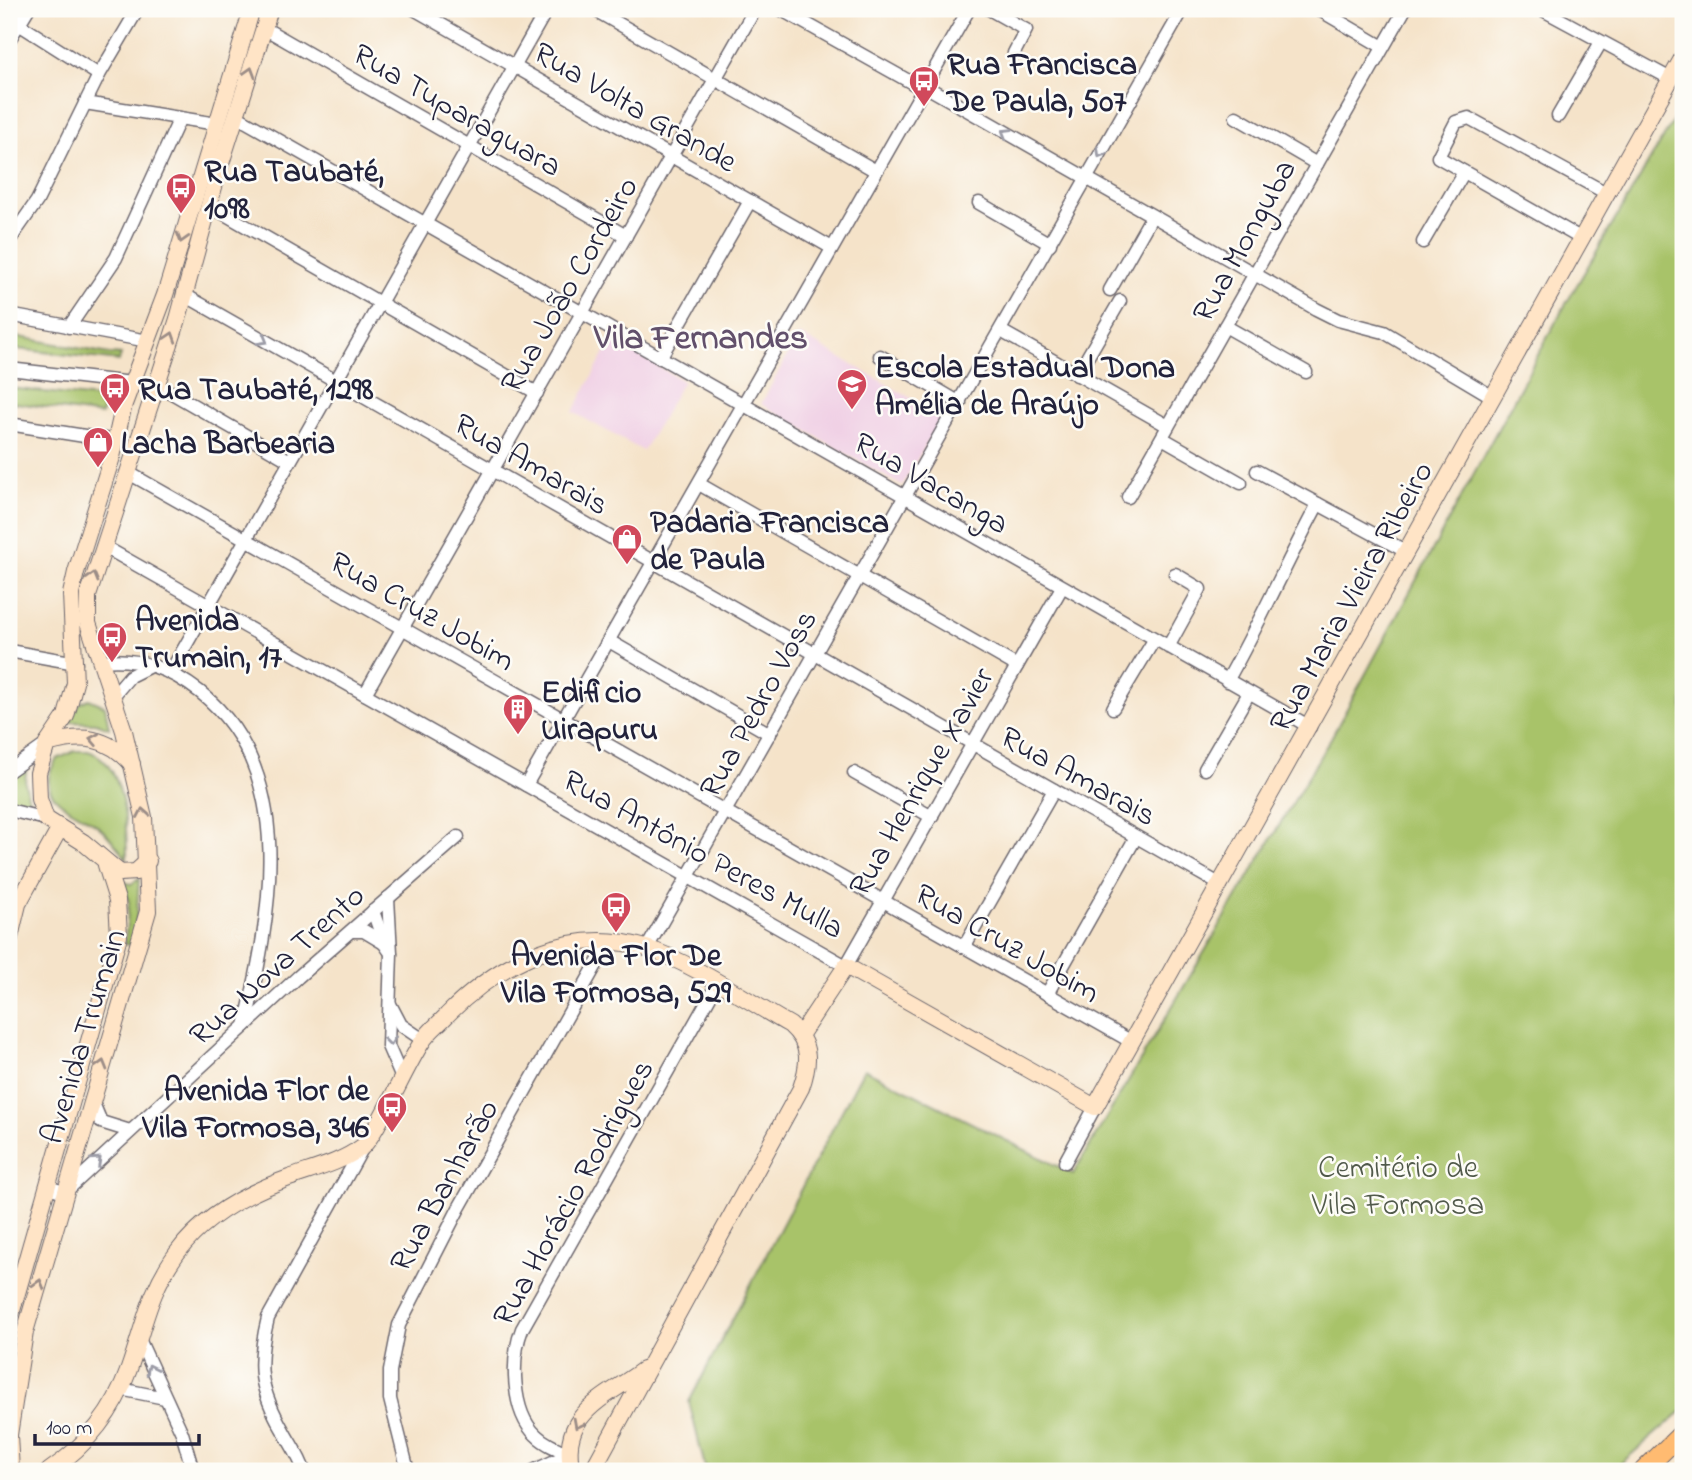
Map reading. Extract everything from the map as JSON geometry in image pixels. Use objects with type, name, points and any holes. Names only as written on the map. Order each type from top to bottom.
[{"type":"main road","points":[[1643,1471],[1681,1439]]},
{"type":"street","points":[[9,40],[14,21],[28,9]]},
{"type":"street","points":[[9,241],[37,201],[99,75],[138,9]]},
{"type":"street","points":[[46,819],[38,781],[39,763],[47,744],[66,716],[75,683],[71,594],[131,383],[165,295],[252,9]]},
{"type":"street","name":"Avenida Trumain","points":[[11,1471],[9,1435],[20,1356],[92,1097],[148,911],[144,817],[113,696],[89,623],[87,609],[92,577],[156,388],[270,9]]},
{"type":"street","name":"Rua Volta Grande","points":[[414,9],[832,248]]},
{"type":"street","points":[[170,673],[547,9]]},
{"type":"street","points":[[593,9],[876,172]]},
{"type":"street","name":"Rua João Cordeiro","points":[[365,694],[755,9]]},
{"type":"street","points":[[780,9],[1254,275],[1338,320],[1384,332],[1493,397]]},
{"type":"street","points":[[526,785],[969,9]]},
{"type":"street","points":[[989,9],[1025,28],[1026,35],[1014,53]]},
{"type":"street","name":"Rua Pedro Voss","points":[[647,948],[1183,9]]},
{"type":"street","points":[[1318,9],[1383,47]]},
{"type":"street","name":"Rua Monguba","points":[[1128,497],[1405,9]]},
{"type":"street","points":[[1544,9],[1671,79]]},
{"type":"street","points":[[14,21],[99,75]]},
{"type":"street","name":"Rua Tuparaguara","points":[[264,28],[626,236]]},
{"type":"street","points":[[1558,116],[1601,42]]},
{"type":"street","name":"Rua Maria Vieira Ribeiro","points":[[1065,1162],[1683,57]]},
{"type":"street","points":[[85,103],[216,124]]},
{"type":"street","name":"Rua Vacanga","points":[[236,116],[1310,727]]},
{"type":"street","points":[[1236,117],[1317,164]]},
{"type":"street","points":[[69,327],[116,258],[180,118]]},
{"type":"street","points":[[1582,239],[1438,157],[1456,122],[1469,118],[1608,194]]},
{"type":"street","points":[[1423,242],[1464,172]]},
{"type":"street","points":[[660,358],[750,201]]},
{"type":"street","points":[[979,203],[1050,244]]},
{"type":"street","points":[[209,205],[537,393]]},
{"type":"street","points":[[1110,290],[1152,216]]},
{"type":"street","name":"Rua Amarais","points":[[183,294],[1221,885]]},
{"type":"street","points":[[1077,374],[1120,301]]},
{"type":"street","points":[[9,315],[148,341]]},
{"type":"street","points":[[1225,326],[1306,372]]},
{"type":"street","points":[[1001,331],[1077,374],[1241,483]]},
{"type":"street","points":[[880,356],[960,403]]},
{"type":"street","points":[[9,369],[156,388],[183,398],[290,461]]},
{"type":"street","points":[[9,424],[116,441]]},
{"type":"street","points":[[1257,471],[1407,552]]},
{"type":"street","name":"Rua Cruz Jobim","points":[[127,472],[1132,1042]]},
{"type":"street","points":[[699,484],[1017,666]]},
{"type":"street","points":[[1227,681],[1262,619],[1279,576],[1318,505]]},
{"type":"street","name":"Rua Antônio Peres Mulla","points":[[103,546],[1096,1108]]},
{"type":"street","points":[[1168,647],[1200,589],[1175,574]]},
{"type":"street","name":"Rua Henrique Xavier","points":[[801,1034],[884,902],[1062,587]]},
{"type":"street","points":[[1113,708],[1154,640]]},
{"type":"street","points":[[609,641],[769,734]]},
{"type":"street","points":[[9,651],[76,663]]},
{"type":"street","points":[[75,683],[82,674],[102,661],[122,659],[152,665],[170,673],[206,698],[237,734],[247,752],[265,806],[268,901],[245,1026]]},
{"type":"street","points":[[113,696],[130,676],[152,665]]},
{"type":"street","points":[[1205,769],[1249,693]]},
{"type":"street","points":[[9,771],[47,744],[84,737],[105,741],[132,765]]},
{"type":"street","points":[[854,773],[932,817]]},
{"type":"street","points":[[964,947],[1054,790]]},
{"type":"street","points":[[9,810],[46,819],[83,842],[112,870],[128,874],[136,872],[148,862]]},
{"type":"street","points":[[9,941],[18,904],[60,828]]},
{"type":"street","name":"Rua Nova Trento","points":[[65,1192],[245,1026],[458,837]]},
{"type":"street","points":[[1047,994],[1136,837]]},
{"type":"street","name":"Avenida Trumain","points":[[9,1321],[119,936],[117,900],[106,865]]},
{"type":"street","points":[[388,898],[388,1046],[401,1076]]},
{"type":"street","points":[[373,911],[388,948]]},
{"type":"street","points":[[351,931],[364,932],[388,948]]},
{"type":"street","points":[[304,1471],[265,1394],[260,1365],[268,1318],[401,1076],[423,1040],[464,998],[513,963],[541,949],[566,944],[609,942],[647,948],[790,1025],[801,1034],[808,1049],[809,1060],[801,1088],[592,1471]]},
{"type":"street","name":"Rua Banharão","points":[[408,1471],[390,1399],[390,1371],[399,1325],[459,1208],[609,942]]},
{"type":"street","name":"Rua Horácio Rodrigues","points":[[570,1454],[549,1445],[534,1434],[525,1421],[516,1385],[515,1346],[522,1329],[717,984]]},
{"type":"street","points":[[390,1004],[401,1025],[423,1040]]},
{"type":"street","points":[[92,1097],[95,1114],[101,1122],[130,1131]]},
{"type":"street","points":[[49,1471],[85,1443],[120,1390],[139,1339],[146,1307],[177,1252],[195,1233],[225,1208],[260,1189],[339,1161],[364,1145]]},
{"type":"street","points":[[47,1187],[65,1192]]},
{"type":"street","points":[[139,1339],[182,1433],[193,1471]]},
{"type":"street","points":[[572,1471],[570,1454],[574,1429],[597,1400],[648,1367]]},
{"type":"street","points":[[120,1390],[165,1398]]},
{"type":"street","points":[[597,1400],[608,1401],[613,1407],[612,1431]]},
{"type":"street","points":[[533,1471],[570,1454],[602,1451]]},
{"type":"shaded area","name":"Escola Estadual Dona Amélia de Araújo","points":[[799,334],[942,416],[902,486],[761,404]]},
{"type":"shaded area","points":[[612,340],[683,381],[643,451],[573,412]]},
{"type":"green space","name":"Cemitério de Vila Formosa","points":[[1683,104],[1683,1410],[1612,1471],[706,1471],[689,1402],[864,1069],[1073,1174],[1331,738],[1560,314]]},
{"type":"green space","points":[[9,335],[121,355],[119,361],[9,348]]},
{"type":"green space","points":[[9,388],[106,399],[101,415],[9,402]]},
{"type":"green space","points":[[89,699],[105,706],[109,728],[96,723],[70,722],[79,703]]},
{"type":"green space","points":[[75,751],[88,751],[100,757],[117,781],[124,813],[127,859],[98,826],[58,801],[52,793],[50,773],[57,759]]},
{"type":"green space","points":[[27,762],[25,783],[30,804],[9,802],[9,777]]},
{"type":"green space","points":[[139,879],[136,928],[130,945],[125,944],[129,902],[123,882],[131,884]]},
{"type":"place","name":"Rua Francisca De Paula, 507","points":[[924,108]]},
{"type":"place","name":"Rua Taubaté, 1098","points":[[181,215]]},
{"type":"place","name":"Escola Estadual Dona Amélia de Araújo","points":[[852,411]]},
{"type":"place","name":"Rua Taubaté, 1298","points":[[115,415]]},
{"type":"place","name":"Lacha Barbearia","points":[[98,469]]},
{"type":"place","name":"Padaria Francisca de Paula","points":[[627,566]]},
{"type":"place","name":"Avenida Trumain, 17","points":[[112,664]]},
{"type":"place","name":"Edificio Uirapuru","points":[[518,736]]},
{"type":"place","name":"Avenida Flor De Vila Formosa, 529","points":[[616,934]]},
{"type":"place","name":"Avenida Flor de Vila Formosa, 346","points":[[392,1134]]},
{"type":"district","name":"Vila Fernandes","points":[[701,336]]}]
